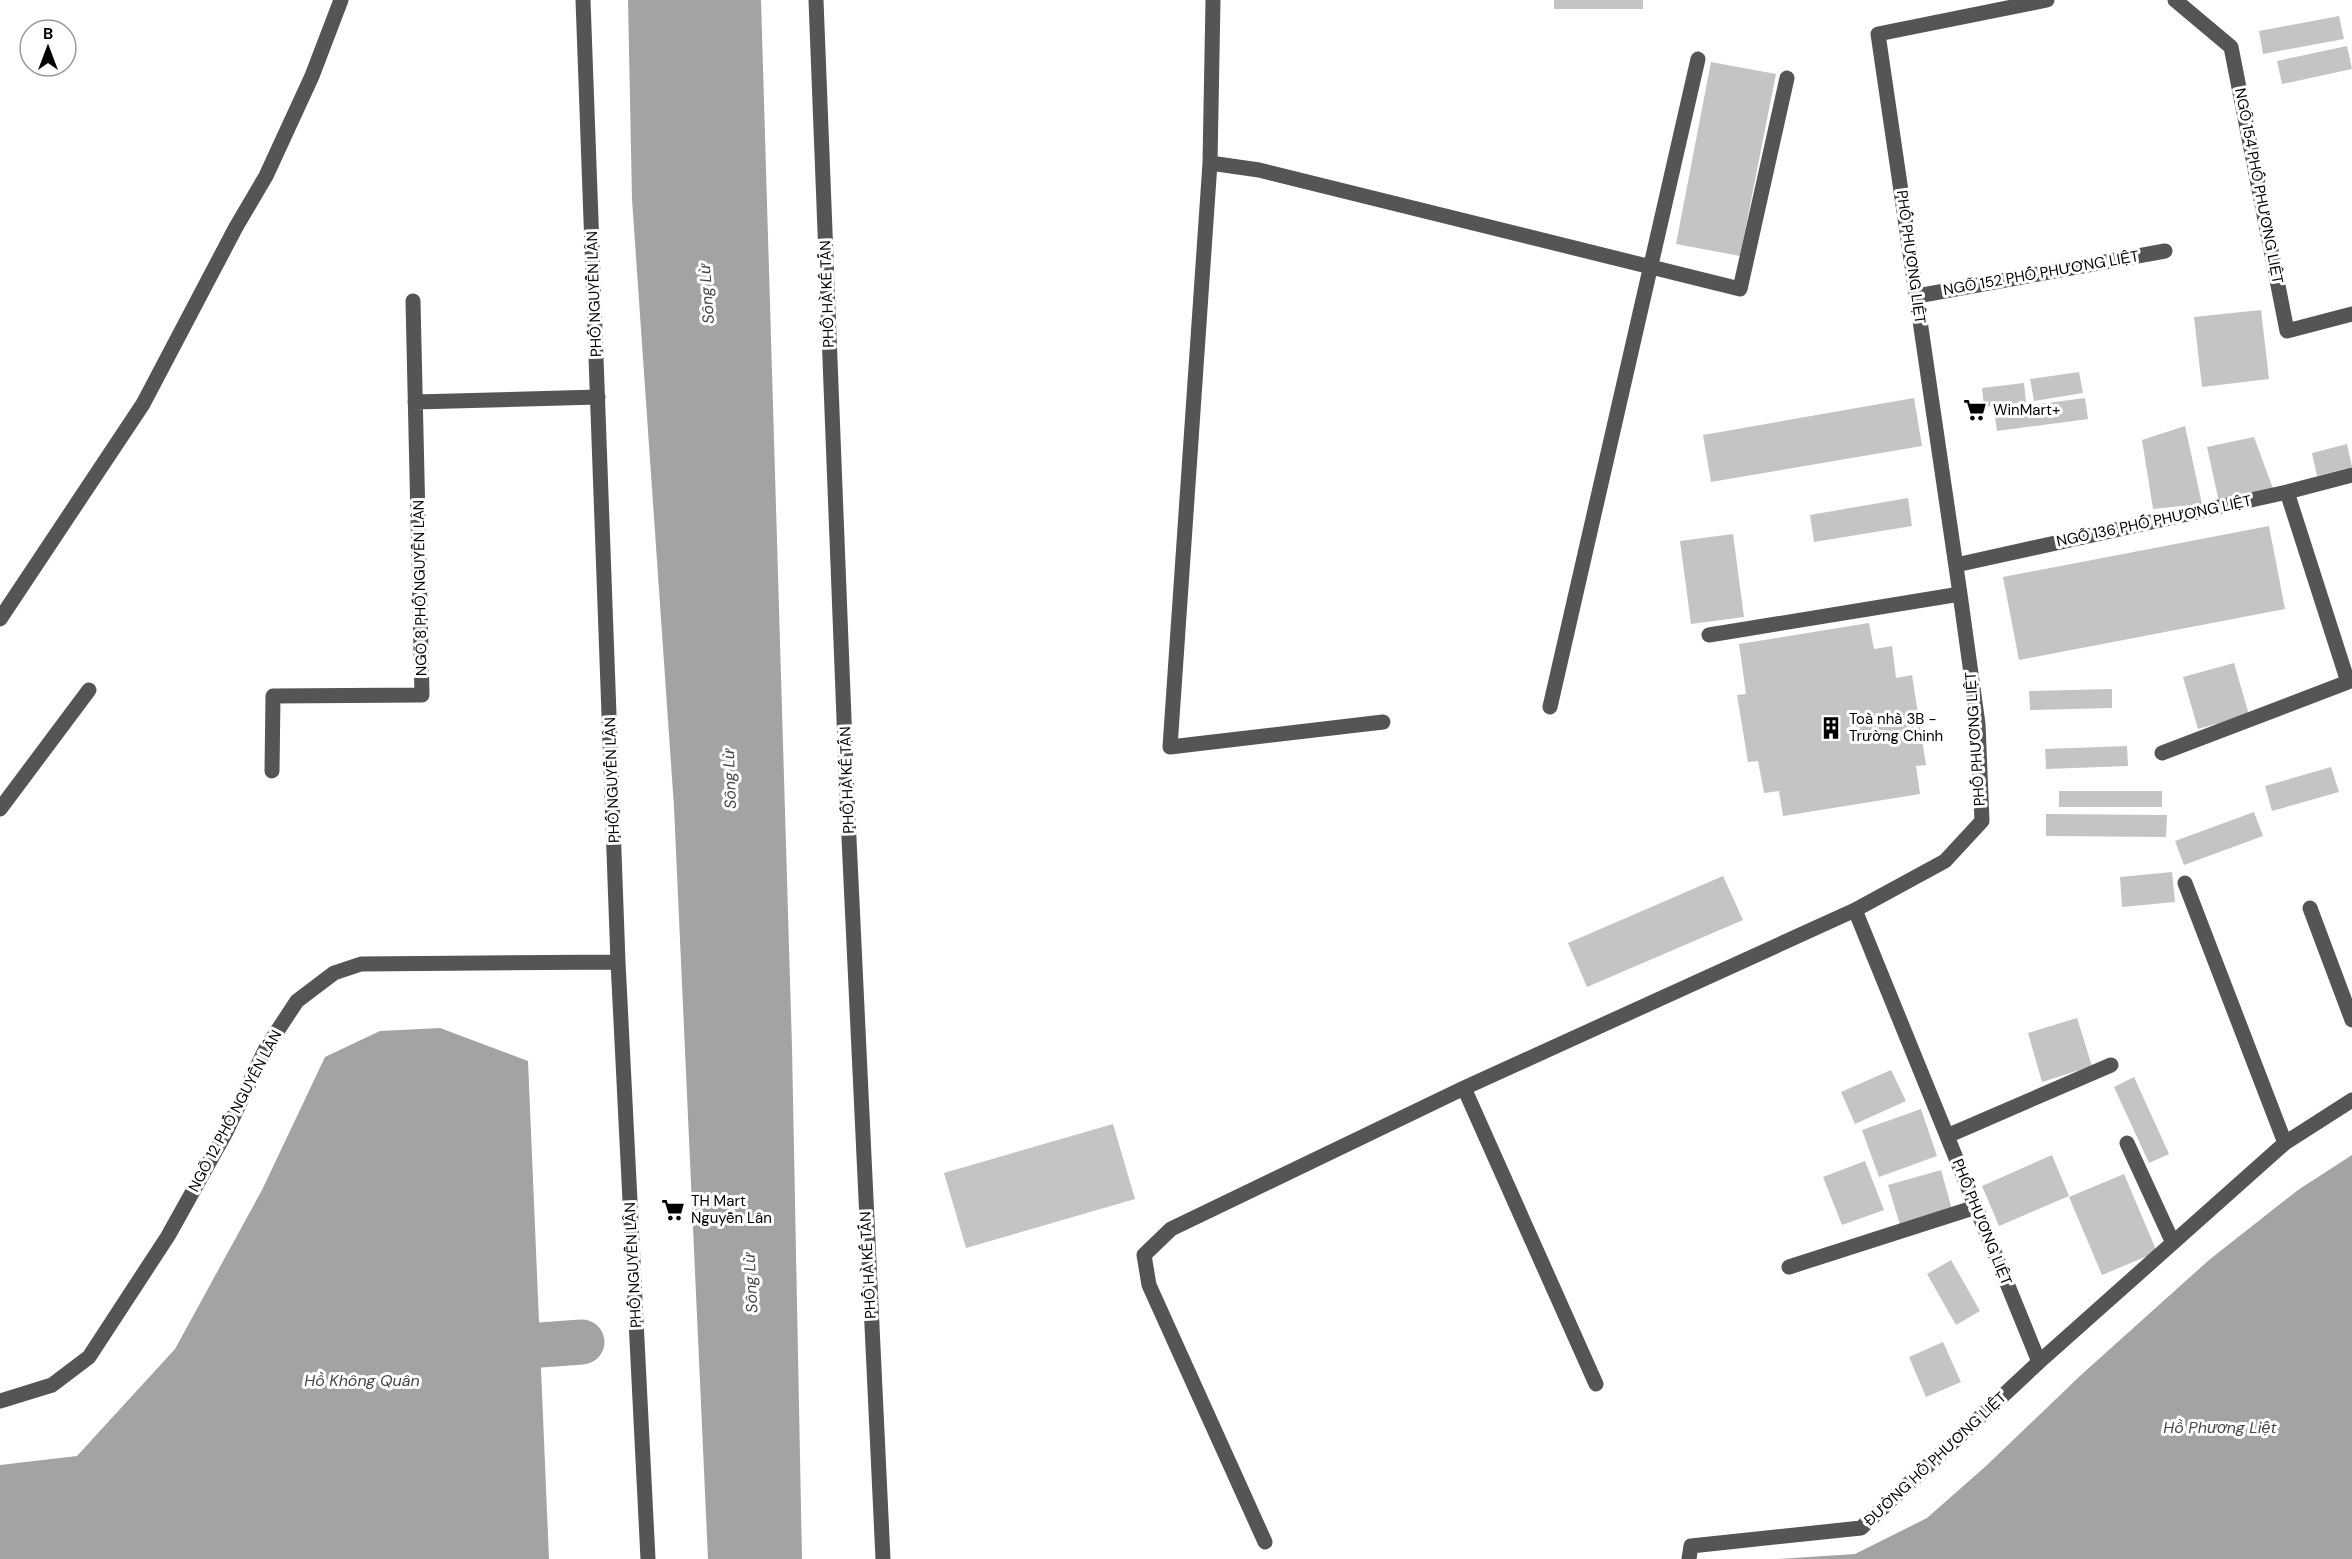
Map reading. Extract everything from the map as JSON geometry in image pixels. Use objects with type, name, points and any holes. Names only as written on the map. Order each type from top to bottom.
[{"type":"street","name":"PHỐ NGUYỄN LÂN","points":[[583,0],[618,962],[648,1559]]},
{"type":"street","name":"PHỐ HÀ KẾ TẤN","points":[[816,0],[849,831],[883,1559]]},
{"type":"street","points":[[1213,0],[1210,163],[1170,747],[1383,722]]},
{"type":"street","name":"PHỐ PHƯƠNG LIỆT","points":[[2039,1362],[1855,910],[1945,861],[1982,821],[1978,724],[1878,34],[2047,0]]},
{"type":"street","name":"NGÕ 154 PHỐ PHƯƠNG LIỆT","points":[[2175,0],[2231,47],[2287,331],[2352,314]]},
{"type":"street","points":[[0,619],[143,404],[236,227],[266,176],[312,76],[337,1]]},
{"type":"street","points":[[1550,707],[1698,59]]},
{"type":"street","points":[[1210,163],[1259,170],[1740,289],[1787,78]]},
{"type":"street","name":"NGÕ 152 PHỐ PHƯƠNG LIỆT","points":[[1917,296],[2165,251]]},
{"type":"street","name":"NGÕ 8 PHỐ NGUYỄN LÂN","points":[[272,771],[273,696],[422,695],[413,301]]},
{"type":"street","points":[[416,402],[598,397]]},
{"type":"street","name":"NGÕ 136 PHỐ PHƯƠNG LIỆT","points":[[1956,565],[2287,492],[2352,475]]},
{"type":"street","points":[[2162,753],[2348,682],[2287,492]]},
{"type":"street","points":[[1709,635],[1960,594]]},
{"type":"street","points":[[0,809],[89,690]]},
{"type":"street","points":[[2185,883],[2284,1143]]},
{"type":"street","points":[[2310,908],[2352,1020]]},
{"type":"street","points":[[1264,1542],[1149,1285],[1144,1255],[1171,1228],[1464,1088],[1855,910]]},
{"type":"street","name":"NGÕ 12 PHỐ NGUYỄN LÂN","points":[[0,1401],[52,1385],[89,1357],[168,1236],[226,1132],[272,1038],[297,1001],[334,973],[361,963],[618,962]]},
{"type":"street","points":[[1947,1136],[2111,1065]]},
{"type":"street","points":[[1464,1088],[1596,1384]]},
{"type":"street","points":[[2039,1362],[2284,1143],[2352,1100]]},
{"type":"street","points":[[2127,1143],[2173,1243]]},
{"type":"street","points":[[1789,1267],[1976,1207]]},
{"type":"street","name":"ĐƯỜNG HỒ PHƯƠNG LIỆT","points":[[1689,1559],[1691,1546],[1861,1528],[2039,1362]]},
{"type":"water","name":"Sông Lừ","points":[[628,0],[761,0],[792,1048],[802,1559],[708,1559],[674,807],[632,199]]},
{"type":"water","name":"Hồ Không Quân","points":[[440,1028],[528,1061],[549,1559],[0,1559],[0,1465],[77,1456],[175,1349],[262,1190],[325,1057],[380,1031]]},
{"type":"water","name":"Hồ Phương Liệt","points":[[2352,1155],[2352,1559],[1777,1559],[1855,1554],[1927,1518],[2209,1260],[2298,1190]]},
{"type":"building","points":[[1554,0],[1643,0],[1643,9],[1554,9]]},
{"type":"building","points":[[2339,16],[2344,39],[2263,54],[2259,31]]},
{"type":"building","points":[[2347,46],[2352,69],[2282,84],[2277,61]]},
{"type":"building","points":[[1711,62],[1776,74],[1740,256],[1676,244]]},
{"type":"building","points":[[2261,310],[2269,379],[2202,387],[2194,317]]},
{"type":"building","points":[[2079,372],[2083,393],[2034,401],[2030,379]]},
{"type":"building","points":[[2024,383],[2026,402],[1984,407],[1982,388]]},
{"type":"building","points":[[1914,398],[1922,446],[1711,482],[1703,435]]},
{"type":"building","points":[[2085,398],[2088,419],[1997,431],[1994,410]]},
{"type":"building","points":[[2185,426],[2202,504],[2153,509],[2142,440]]},
{"type":"building","points":[[2254,437],[2275,494],[2219,502],[2207,447]]},
{"type":"building","points":[[2347,444],[2352,467],[2317,476],[2312,453]]},
{"type":"building","points":[[1908,498],[1912,526],[1814,542],[1810,515]]},
{"type":"building","points":[[2269,526],[2285,609],[2019,660],[2003,577]]},
{"type":"building","points":[[1733,534],[1744,617],[1691,624],[1680,541]]},
{"type":"building","name":"Toà nhà 3B - Trường Chinh","points":[[1869,623],[1874,649],[1892,646],[1896,678],[1912,675],[1926,765],[1916,766],[1920,794],[1783,816],[1779,791],[1764,793],[1758,761],[1748,762],[1737,695],[1746,694],[1739,644]]},
{"type":"building","points":[[2234,663],[2249,715],[2198,729],[2183,677]]},
{"type":"building","points":[[2112,689],[2112,708],[2030,710],[2029,691]]},
{"type":"building","points":[[2127,746],[2128,766],[2046,769],[2045,749]]},
{"type":"building","points":[[2331,767],[2339,792],[2272,811],[2265,786]]},
{"type":"building","points":[[2059,791],[2162,791],[2162,807],[2059,807]]},
{"type":"building","points":[[2254,812],[2263,836],[2184,865],[2175,841]]},
{"type":"building","points":[[2046,814],[2167,815],[2166,837],[2046,836]]},
{"type":"building","points":[[2172,872],[2175,902],[2122,907],[2120,877]]},
{"type":"building","points":[[1723,876],[1743,920],[1587,987],[1568,943]]},
{"type":"building","points":[[2077,1018],[2092,1066],[2042,1082],[2028,1033]]},
{"type":"building","points":[[1891,1070],[1906,1101],[1855,1124],[1841,1092]]},
{"type":"building","points":[[2134,1077],[2169,1154],[2149,1163],[2114,1087]]},
{"type":"building","points":[[1921,1109],[1937,1156],[1879,1177],[1862,1130]]},
{"type":"building","points":[[1113,1124],[1135,1199],[966,1248],[944,1173]]},
{"type":"building","points":[[2052,1155],[2069,1196],[1999,1226],[1982,1186]]},
{"type":"building","points":[[1865,1161],[1884,1210],[1842,1225],[1823,1177]]},
{"type":"building","points":[[1941,1170],[1953,1213],[1901,1228],[1888,1185]]},
{"type":"building","points":[[2124,1174],[2157,1252],[2102,1275],[2069,1197]]},
{"type":"building","points":[[1951,1260],[1980,1311],[1956,1325],[1927,1274]]},
{"type":"building","points":[[1943,1342],[1961,1382],[1926,1397],[1909,1357]]},
{"type":"waterway","points":[[540,1345],[582,1342]]},
{"type":"place","name":"WinMart+","points":[[1975,410]]},
{"type":"place","name":"Toà nhà 3B - Trường Chinh","points":[[1831,728]]},
{"type":"place","name":"TH Mart Nguyễn Lân","points":[[673,1210]]}]
